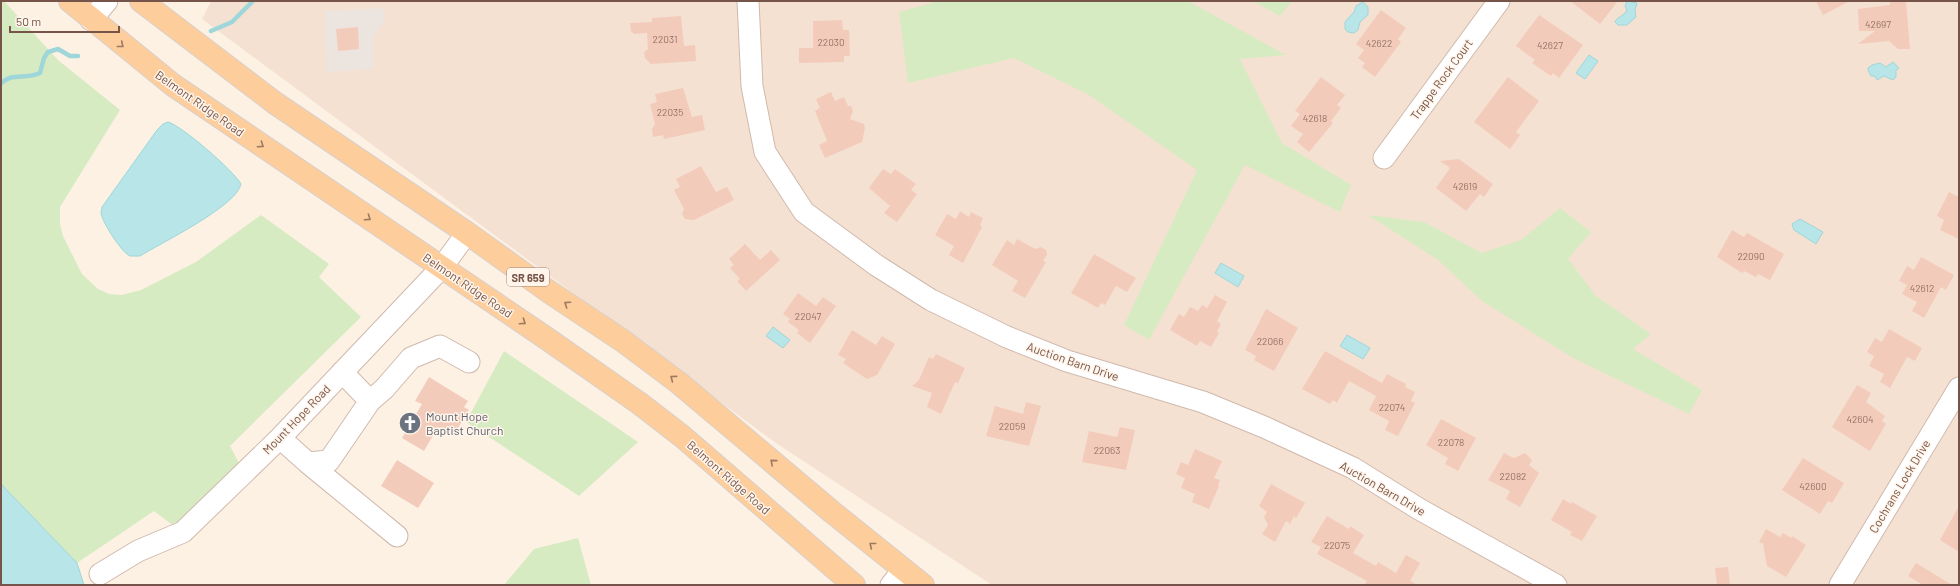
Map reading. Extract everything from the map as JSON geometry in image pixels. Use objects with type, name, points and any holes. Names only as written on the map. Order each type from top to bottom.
[{"type":"main road","name":"Belmont Ridge Road","points":[[70,1],[91,20],[173,85],[442,267],[639,403],[683,437],[854,585]]},
{"type":"main road","name":"SR 659","points":[[141,1],[275,103],[623,341],[679,383],[832,512],[897,577],[923,585]]},
{"type":"street","points":[[91,20],[107,1]]},
{"type":"street","name":"Auction Barn Drive","points":[[748,1],[752,86],[764,152],[804,212],[876,265],[931,300],[1007,337],[1067,361],[1203,402],[1264,427],[1353,468],[1419,509],[1556,585]]},
{"type":"street","name":"Trappe Rock Court","points":[[1384,158],[1499,1]]},
{"type":"street","name":"Mount Hope Road","points":[[100,574],[138,551],[183,532],[280,438],[442,267],[467,233]]},
{"type":"street","points":[[308,463],[329,461],[370,400],[384,389],[411,358],[440,346],[469,362]]},
{"type":"street","points":[[342,372],[370,400]]},
{"type":"street","name":"Cochrans Lock Drive","points":[[1840,585],[1959,388]]},
{"type":"street","points":[[280,438],[397,536]]},
{"type":"shaded area","points":[[211,1],[1959,1],[1959,585],[992,585],[776,443],[202,19]]},
{"type":"shaded area","points":[[384,8],[385,22],[377,31],[373,40],[374,69],[327,72],[324,11]]},
{"type":"green space","points":[[4,1],[58,60],[120,110],[60,207],[60,224],[63,236],[82,274],[98,289],[109,294],[121,295],[141,290],[196,262],[261,215],[329,264],[319,277],[361,317],[230,446],[241,467],[175,527],[154,511],[77,563],[1,484],[1,2]]},
{"type":"green space","points":[[939,1],[1188,1],[1286,55],[1240,59],[1282,143],[1351,185],[1340,212],[1245,165],[1149,340],[1124,325],[1197,170],[1089,95],[1014,58],[908,83],[899,12]]},
{"type":"green space","points":[[1253,1],[1292,1],[1280,16]]},
{"type":"green space","points":[[1560,208],[1591,232],[1568,259],[1596,296],[1651,334],[1633,349],[1702,390],[1689,414],[1573,358],[1482,301],[1438,260],[1368,215],[1424,222],[1482,253],[1521,240]]},
{"type":"green space","points":[[504,351],[638,442],[579,496],[466,422]]},
{"type":"green space","points":[[578,538],[591,585],[504,585],[534,549]]},
{"type":"water","points":[[1627,1],[1637,3],[1635,10],[1636,17],[1627,25],[1618,25],[1615,22],[1627,10],[1625,6]]},
{"type":"water","points":[[1363,2],[1368,7],[1368,15],[1360,22],[1358,30],[1354,33],[1348,32],[1345,29],[1345,22],[1354,12],[1356,6]]},
{"type":"water","points":[[1589,55],[1598,61],[1585,79],[1576,73]]},
{"type":"water","points":[[1893,62],[1899,68],[1896,70],[1896,77],[1893,80],[1884,76],[1877,80],[1875,76],[1871,76],[1868,70],[1868,68],[1872,65],[1880,63],[1886,67]]},
{"type":"water","points":[[168,122],[184,131],[207,149],[236,177],[241,184],[236,193],[213,213],[140,256],[130,256],[126,254],[109,230],[102,217],[102,207],[157,130],[163,124]]},
{"type":"water","points":[[1800,219],[1823,232],[1816,244],[1794,230],[1792,224]]},
{"type":"water","points":[[1221,263],[1244,276],[1238,287],[1215,273]]},
{"type":"water","points":[[773,327],[790,340],[783,348],[766,336]]},
{"type":"water","points":[[1347,335],[1370,348],[1363,359],[1340,346]]},
{"type":"water","points":[[1,484],[77,563],[84,585],[1,585]]},
{"type":"building","points":[[1570,1],[1618,1],[1600,24]]},
{"type":"building","points":[[1816,1],[1850,1],[1823,15]]},
{"type":"building","points":[[1890,1],[1906,1],[1910,49],[1898,49],[1889,41],[1858,44],[1875,31],[1859,31],[1858,9],[1890,5]]},
{"type":"building","points":[[1381,10],[1406,28],[1398,39],[1401,42],[1375,77],[1362,67],[1365,63],[1358,58],[1364,50],[1356,44]]},
{"type":"building","points":[[1539,15],[1583,45],[1559,78],[1553,73],[1551,76],[1532,63],[1535,60],[1516,46]]},
{"type":"building","points":[[681,16],[684,46],[695,45],[696,61],[651,64],[645,58],[644,52],[648,49],[647,33],[634,34],[631,31],[630,23],[652,22],[652,18]]},
{"type":"building","points":[[842,20],[843,30],[849,30],[850,56],[844,56],[844,62],[799,63],[799,48],[813,48],[813,21]]},
{"type":"building","points":[[358,27],[359,49],[338,51],[336,29]]},
{"type":"building","points":[[1321,77],[1345,95],[1337,105],[1341,108],[1331,121],[1333,123],[1309,152],[1297,142],[1303,134],[1291,126],[1300,114],[1295,111]]},
{"type":"building","points":[[1508,77],[1539,101],[1516,132],[1520,135],[1510,149],[1474,122]]},
{"type":"building","points":[[683,88],[692,117],[702,115],[705,130],[664,139],[663,135],[653,137],[652,129],[655,124],[650,104],[657,102],[655,94]]},
{"type":"building","points":[[831,92],[835,101],[844,97],[848,106],[851,106],[853,111],[850,119],[864,124],[865,128],[862,142],[825,158],[819,145],[827,141],[815,111],[820,108],[816,99]]},
{"type":"building","points":[[1459,159],[1493,184],[1484,197],[1480,194],[1466,211],[1436,188],[1450,168],[1440,161]]},
{"type":"building","points":[[701,166],[716,192],[727,187],[734,200],[694,220],[685,219],[682,214],[684,209],[674,190],[680,187],[676,179]]},
{"type":"building","points":[[883,169],[891,174],[895,169],[916,184],[911,190],[917,194],[897,222],[884,213],[890,206],[869,188]]},
{"type":"building","points":[[1949,192],[1959,197],[1959,239],[1940,230],[1944,220],[1937,216]]},
{"type":"building","points":[[960,211],[969,217],[971,212],[983,218],[980,225],[982,227],[963,263],[949,255],[954,246],[935,235],[947,214],[956,219]]},
{"type":"building","points":[[1732,230],[1744,237],[1747,233],[1784,254],[1770,280],[1758,274],[1756,277],[1744,271],[1742,273],[1717,257]]},
{"type":"building","points":[[1017,239],[1035,249],[1041,247],[1046,250],[1047,255],[1043,261],[1046,262],[1025,298],[1012,291],[1018,281],[992,265],[1007,240],[1014,245]]},
{"type":"building","points":[[745,244],[760,260],[771,250],[780,260],[746,291],[737,281],[740,279],[730,268],[734,265],[729,259]]},
{"type":"building","points":[[1094,254],[1136,278],[1127,292],[1116,286],[1105,305],[1101,303],[1098,308],[1071,293]]},
{"type":"building","points":[[1921,257],[1954,275],[1946,290],[1941,287],[1924,318],[1912,311],[1917,302],[1902,294],[1907,285],[1899,281],[1907,266],[1914,270]]},
{"type":"building","points":[[798,293],[816,306],[823,297],[836,306],[810,343],[797,333],[799,330],[788,322],[790,319],[783,314]]},
{"type":"building","points":[[1215,295],[1227,302],[1217,321],[1221,324],[1217,332],[1219,333],[1211,347],[1200,341],[1197,346],[1170,330],[1179,314],[1184,317],[1190,307],[1198,311],[1202,305],[1207,308]]},
{"type":"building","points":[[1266,309],[1298,328],[1274,371],[1254,360],[1256,356],[1245,350]]},
{"type":"building","points":[[1889,329],[1922,348],[1915,361],[1907,357],[1890,388],[1880,382],[1884,374],[1869,366],[1874,356],[1867,352],[1875,338],[1882,342]]},
{"type":"building","points":[[852,330],[876,345],[882,336],[895,344],[877,375],[867,379],[843,363],[846,359],[838,355]]},
{"type":"building","points":[[1325,351],[1382,383],[1387,374],[1406,384],[1405,387],[1415,392],[1411,401],[1415,403],[1398,436],[1385,430],[1389,421],[1369,410],[1376,396],[1349,381],[1337,403],[1333,400],[1330,404],[1302,389]]},
{"type":"building","points":[[936,354],[965,368],[958,383],[955,382],[941,414],[927,407],[932,393],[912,386],[919,380],[929,357],[933,359]]},
{"type":"building","points":[[429,377],[468,401],[464,407],[469,410],[453,436],[438,427],[424,451],[402,438],[422,404],[415,401]]},
{"type":"building","points":[[1857,385],[1871,393],[1866,402],[1885,416],[1882,421],[1886,424],[1870,451],[1832,427]]},
{"type":"building","points":[[1026,402],[1041,406],[1029,446],[986,436],[995,406],[1023,414]]},
{"type":"building","points":[[1441,419],[1476,438],[1458,471],[1445,464],[1448,458],[1426,445]]},
{"type":"building","points":[[1120,427],[1135,430],[1126,470],[1082,462],[1089,431],[1117,437]]},
{"type":"building","points":[[1195,449],[1222,461],[1214,478],[1220,480],[1219,486],[1209,509],[1192,502],[1195,494],[1181,488],[1185,478],[1176,474],[1181,462],[1188,465]]},
{"type":"building","points":[[1504,453],[1514,458],[1525,453],[1532,460],[1529,465],[1539,473],[1520,507],[1506,499],[1510,491],[1488,480]]},
{"type":"building","points":[[1803,458],[1844,483],[1832,503],[1828,501],[1820,514],[1782,490]]},
{"type":"building","points":[[397,460],[434,483],[418,508],[381,486]]},
{"type":"building","points":[[1271,484],[1305,503],[1296,518],[1294,516],[1290,524],[1286,521],[1275,542],[1262,534],[1268,525],[1264,517],[1267,512],[1259,506]]},
{"type":"building","points":[[1563,499],[1571,504],[1572,502],[1597,516],[1582,541],[1570,535],[1572,532],[1551,520]]},
{"type":"building","points":[[1959,506],[1959,552],[1940,540]]},
{"type":"building","points":[[1327,516],[1349,529],[1350,526],[1364,535],[1353,553],[1376,566],[1378,562],[1396,573],[1406,555],[1420,563],[1410,581],[1418,585],[1364,585],[1367,581],[1317,554],[1321,547],[1311,542]]},
{"type":"building","points":[[1766,529],[1780,537],[1783,533],[1791,538],[1792,536],[1806,545],[1786,577],[1767,566],[1763,544],[1759,542]]},
{"type":"building","points":[[1916,563],[1952,585],[1923,585],[1908,576]]},
{"type":"building","points":[[1728,567],[1730,585],[1717,585],[1715,568]]},
{"type":"waterway","points":[[211,31],[232,22],[253,1]]},
{"type":"waterway","points":[[1,83],[10,78],[40,73],[44,58],[48,52],[58,49],[70,56],[78,56]]},
{"type":"place","name":"Mount Hope Baptist Church","points":[[410,423]]}]
